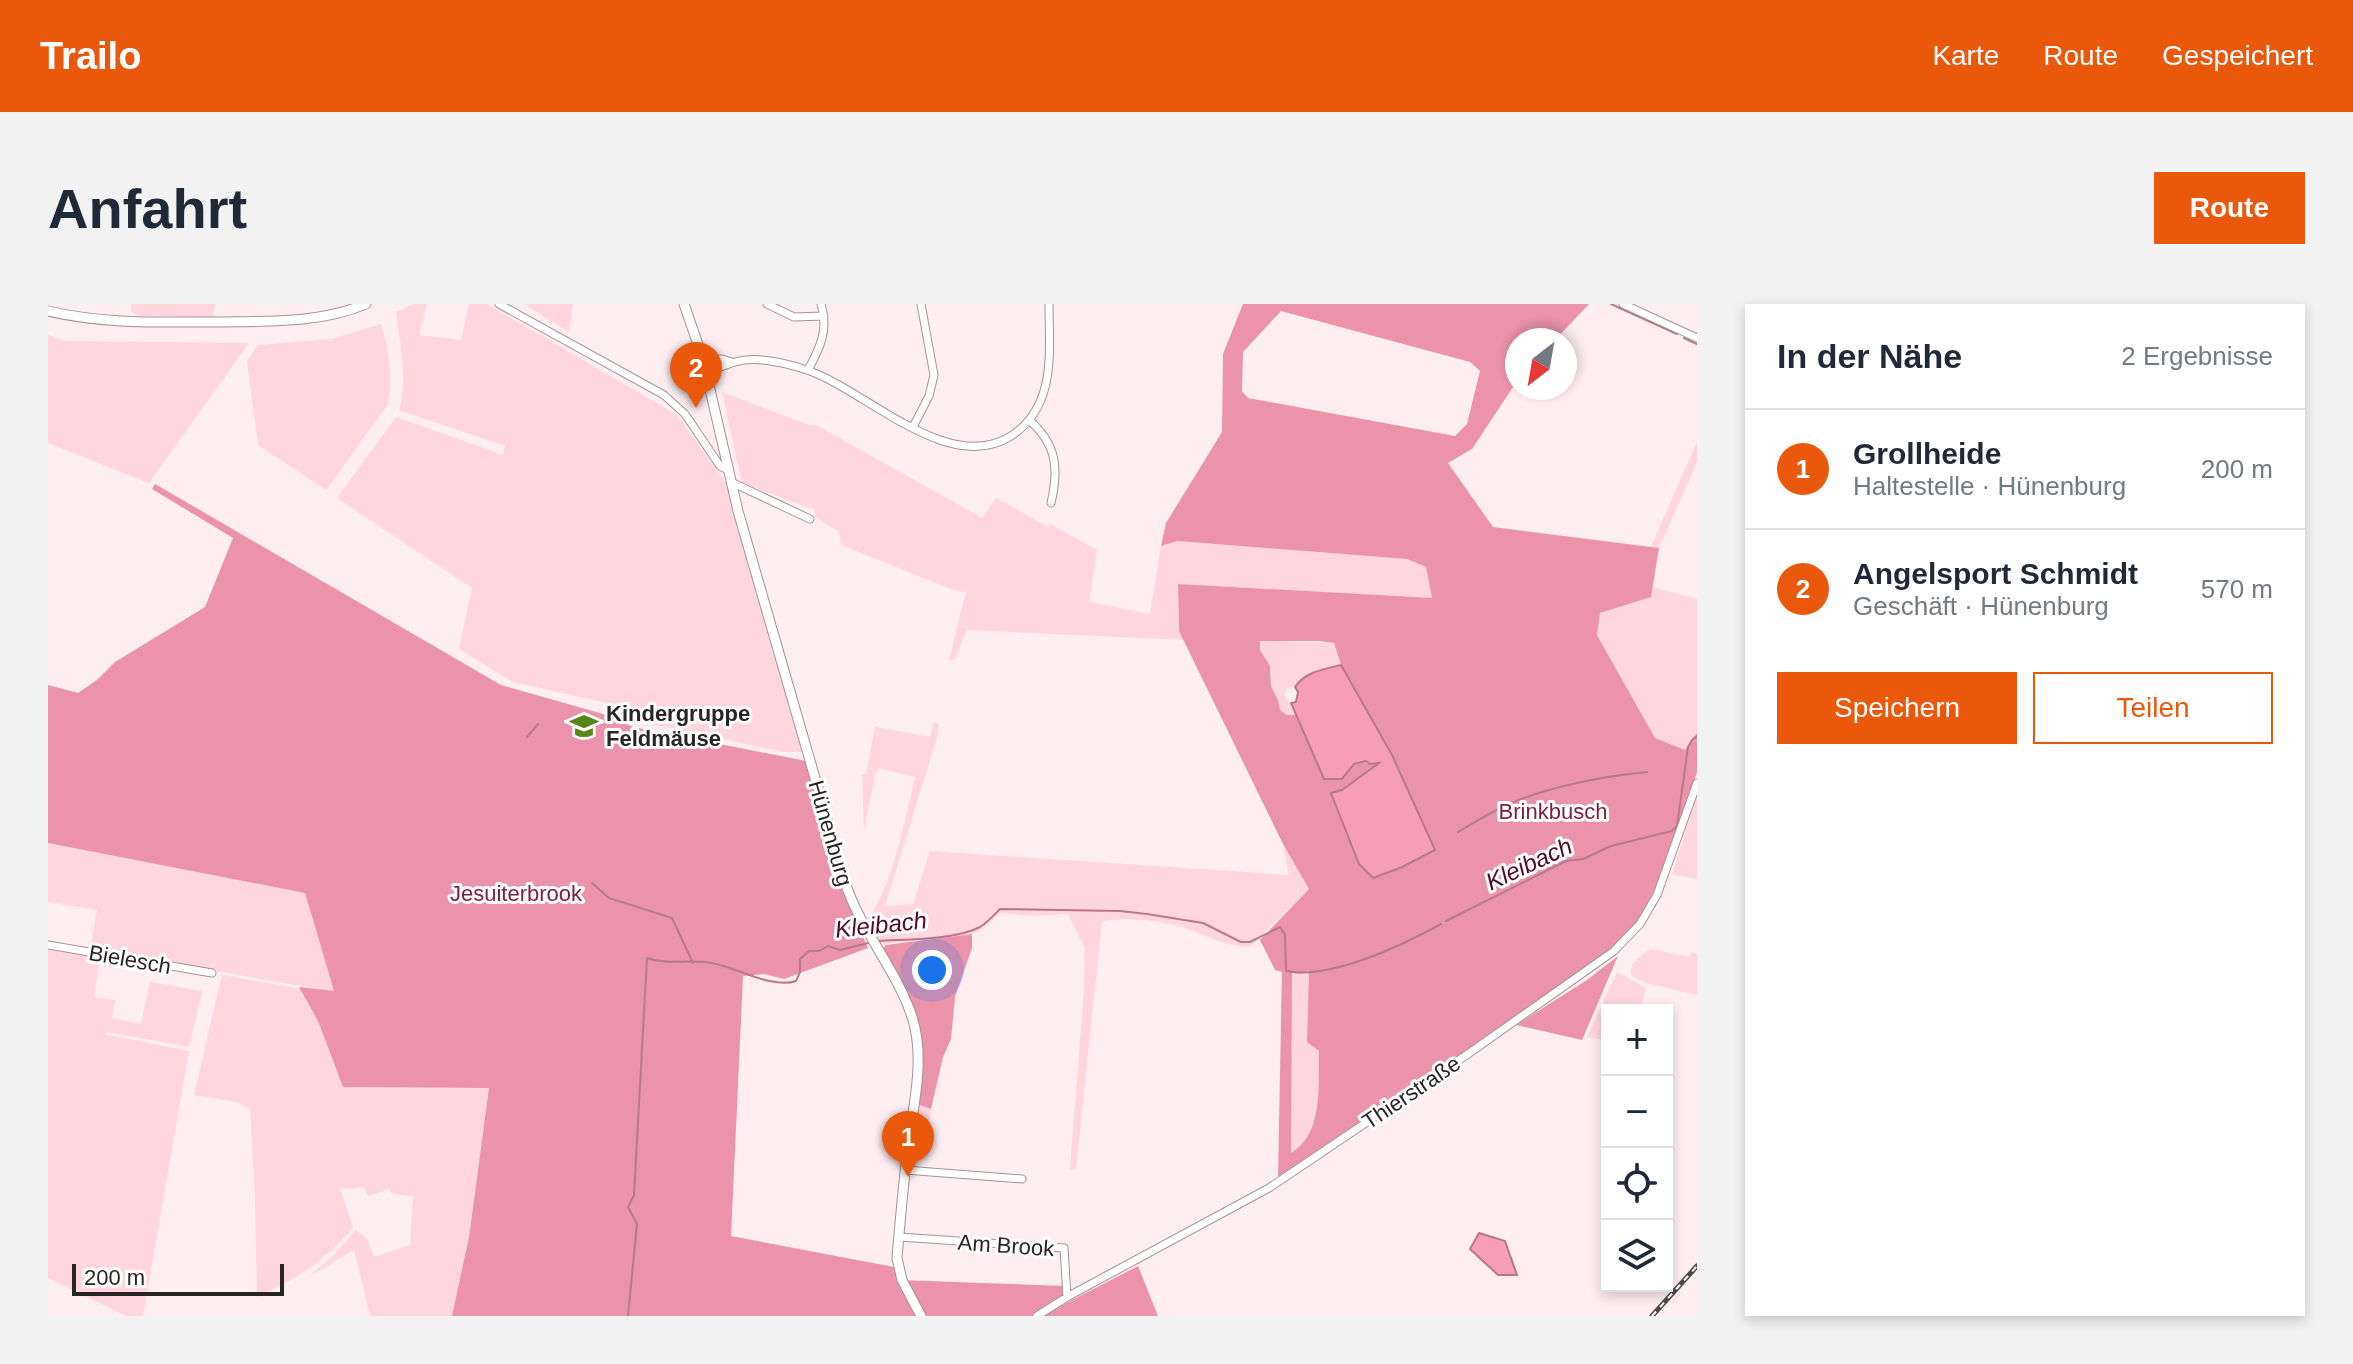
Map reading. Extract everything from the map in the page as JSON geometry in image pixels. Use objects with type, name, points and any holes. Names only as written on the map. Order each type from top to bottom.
[{"type":"street","points":[[48,311],[107,321],[280,321],[314,318],[366,304]]},
{"type":"street","name":"Hünenburg","points":[[499,304],[664,395],[685,414],[720,466],[728,470]]},
{"type":"street","name":"Hünenburg","points":[[684,304],[703,359],[731,482],[845,882],[852,904],[908,1003],[918,1044],[918,1080],[905,1170],[898,1268],[921,1316]]},
{"type":"street","points":[[767,304],[794,317],[824,316]]},
{"type":"street","points":[[808,370],[823,340],[821,304]]},
{"type":"street","points":[[913,427],[929,396],[934,375],[921,304]]},
{"type":"street","points":[[703,359],[771,362],[808,370],[947,443],[981,447],[1003,441],[1029,420],[1045,392],[1050,374],[1049,304]]},
{"type":"street","points":[[1623,304],[1697,338]]},
{"type":"street","points":[[706,371],[723,368],[732,362]]},
{"type":"street","points":[[1029,420],[1047,438],[1055,456],[1051,503]]},
{"type":"street","points":[[731,482],[810,519]]},
{"type":"street","name":"Thierstraße","points":[[1037,1316],[1275,1184],[1614,951],[1640,924],[1657,895],[1697,783]]},
{"type":"street","name":"Bielesch","points":[[48,945],[212,973]]},
{"type":"street","points":[[905,1170],[1022,1179]]},
{"type":"street","name":"Am Brook","points":[[899,1237],[1064,1248],[1067,1297]]},
{"type":"shaded area","points":[[131,304],[215,304],[213,317],[143,316],[131,312]]},
{"type":"shaded area","points":[[414,304],[427,304],[419,335],[461,340],[469,304],[487,304],[677,415],[726,483],[802,752],[783,752],[633,720],[625,707],[513,682],[459,649],[472,588],[337,498],[396,417],[503,455],[505,446],[399,410],[403,373],[396,312]]},
{"type":"shaded area","points":[[524,304],[573,304],[569,332]]},
{"type":"shaded area","points":[[381,324],[389,364],[388,404],[326,490],[258,445],[247,361],[258,345],[332,339]]},
{"type":"shaded area","points":[[48,335],[65,341],[249,343],[149,483],[48,443]]},
{"type":"shaded area","points":[[722,392],[816,425],[982,518],[996,498],[1097,550],[1089,602],[1150,614],[1161,546],[1177,541],[1407,559],[1426,567],[1432,599],[1178,584],[1179,631],[1185,640],[967,630],[955,659],[949,660],[966,592],[953,590],[841,545],[839,532],[815,517],[815,510],[742,483]]},
{"type":"shaded area","points":[[1697,442],[1697,462],[1659,548],[1651,547]]},
{"type":"shaded area","points":[[1652,587],[1697,599],[1697,733],[1685,750],[1655,738],[1597,635],[1600,613],[1650,597]]},
{"type":"shaded area","points":[[1260,641],[1334,643],[1341,665],[1315,672],[1295,687],[1288,687],[1284,694],[1296,715],[1287,715],[1280,710],[1271,686],[1272,673],[1260,650]]},
{"type":"shaded area","points":[[1341,665],[1392,755],[1435,850],[1373,878],[1359,864],[1331,793],[1342,790],[1379,763],[1366,761],[1354,764],[1342,779],[1324,779],[1291,703],[1296,702],[1298,692],[1295,687],[1304,678]]},
{"type":"shaded area","points":[[934,722],[938,724],[938,734],[885,906],[913,904],[930,851],[1289,875],[1283,844],[1309,889],[1250,947],[1225,943],[1164,923],[1133,919],[1102,921],[1076,1169],[1070,1169],[1085,948],[1068,914],[1029,916],[1001,913],[976,933],[886,944],[883,947],[867,919],[891,872],[915,777],[879,768],[864,830],[862,775],[866,774],[875,727],[930,737]]},
{"type":"shaded area","points":[[1697,793],[1697,879],[1672,874]]},
{"type":"shaded area","points":[[48,843],[305,893],[334,992],[93,947],[90,949],[97,910],[48,902]]},
{"type":"shaded area","points":[[48,948],[100,957],[94,997],[115,1000],[112,1018],[141,1024],[150,982],[202,991],[189,1047],[107,1032],[104,1034],[189,1051],[143,1316],[126,1316],[48,1278]]},
{"type":"shaded area","points":[[1650,949],[1690,957],[1691,952],[1697,954],[1697,995],[1646,983],[1632,976],[1633,964]]},
{"type":"shaded area","points":[[1309,969],[1307,1042],[1319,1051],[1317,1108],[1309,1134],[1290,1154],[1292,973]]},
{"type":"shaded area","points":[[1617,972],[1646,988],[1642,1004],[1602,1004]]},
{"type":"shaded area","points":[[222,975],[301,989],[318,1021],[343,1087],[489,1088],[468,1242],[452,1316],[370,1316],[354,1250],[308,1277],[334,1255],[356,1230],[368,1240],[374,1257],[410,1245],[413,1196],[392,1194],[389,1189],[368,1196],[364,1187],[340,1189],[353,1228],[309,1268],[257,1297],[250,1109],[236,1102],[194,1095]]},
{"type":"shaded area","points":[[1601,1007],[1601,1039],[1587,1037]]},
{"type":"shaded area","points":[[917,1104],[931,1109],[925,1152],[912,1151]]},
{"type":"shaded area","points":[[1479,1233],[1505,1241],[1517,1275],[1498,1275],[1470,1249]]},
{"type":"green space","name":"Brinkbusch","points":[[1243,304],[1589,304],[1566,328],[1505,328],[1505,399],[1472,449],[1448,463],[1493,527],[1659,548],[1651,597],[1600,613],[1597,635],[1655,738],[1685,750],[1697,733],[1697,772],[1663,878],[1626,937],[1583,972],[1278,1177],[1282,972],[1275,970],[1260,940],[1309,889],[1283,844],[1179,631],[1178,584],[1432,598],[1426,567],[1407,559],[1177,541],[1161,546],[1166,523],[1222,432],[1223,354]],"holes":[[[1281,311],[1470,362],[1480,371],[1467,424],[1455,436],[1248,398],[1242,391],[1243,352]],[[1260,641],[1334,643],[1341,665],[1392,755],[1435,850],[1373,878],[1359,864],[1331,793],[1342,790],[1379,762],[1357,764],[1324,779],[1296,715],[1287,715],[1280,710],[1271,686],[1270,666],[1260,650]],[[1309,970],[1307,1042],[1319,1051],[1317,1107],[1309,1134],[1302,1145],[1291,1153],[1292,973]]]},
{"type":"green space","name":"Jesuiterbrook","points":[[155,484],[501,685],[610,716],[633,727],[806,761],[841,886],[868,948],[784,979],[764,974],[743,976],[731,1236],[894,1267],[898,1280],[1064,1286],[1066,1294],[1033,1316],[452,1316],[469,1237],[489,1088],[343,1087],[318,1021],[299,987],[334,991],[305,893],[48,843],[48,685],[78,693],[115,662],[205,607],[233,538],[152,489]]},
{"type":"green space","points":[[972,934],[972,948],[955,997],[951,1039],[943,1057],[931,1109],[917,1104],[923,1050],[921,1037],[882,950],[886,945]]},
{"type":"green space","points":[[1618,956],[1582,1040],[1516,1025],[1587,980]]},
{"type":"green space","points":[[1138,1266],[1158,1316],[1041,1316]]},
{"type":"waterway","points":[[1611,304],[1677,334]]},
{"type":"waterway","points":[[1684,338],[1697,344]]},
{"type":"waterway","points":[[527,737],[538,724]]},
{"type":"waterway","name":"Kleibach","points":[[1446,921],[1566,861],[1583,859],[1611,846],[1672,831],[1677,826],[1688,747],[1697,736]]},
{"type":"waterway","points":[[1458,832],[1501,808],[1539,793],[1595,779],[1647,772]]},
{"type":"waterway","points":[[592,883],[609,898],[672,918],[693,963]]},
{"type":"waterway","name":"Kleibach","points":[[878,941],[930,938],[970,931],[983,925],[1000,909],[1120,911],[1203,923],[1241,942],[1250,942],[1280,927],[1285,935],[1286,971],[1304,972],[1366,959],[1441,924]]},
{"type":"waterway","name":"Kleibach","points":[[628,1316],[637,1224],[628,1207],[634,1195],[647,958],[707,962],[787,983],[796,981],[800,959],[809,951],[819,951],[828,946],[840,950],[872,942]]},
{"type":"railway","points":[[1652,1316],[1697,1266]]},
{"type":"place","name":"Angelsport Schmidt","points":[[696,408]]},
{"type":"place","name":"Kindergruppe Feldmäuse","points":[[584,726]]},
{"type":"place","name":"Grollheide","points":[[908,1177]]}]
